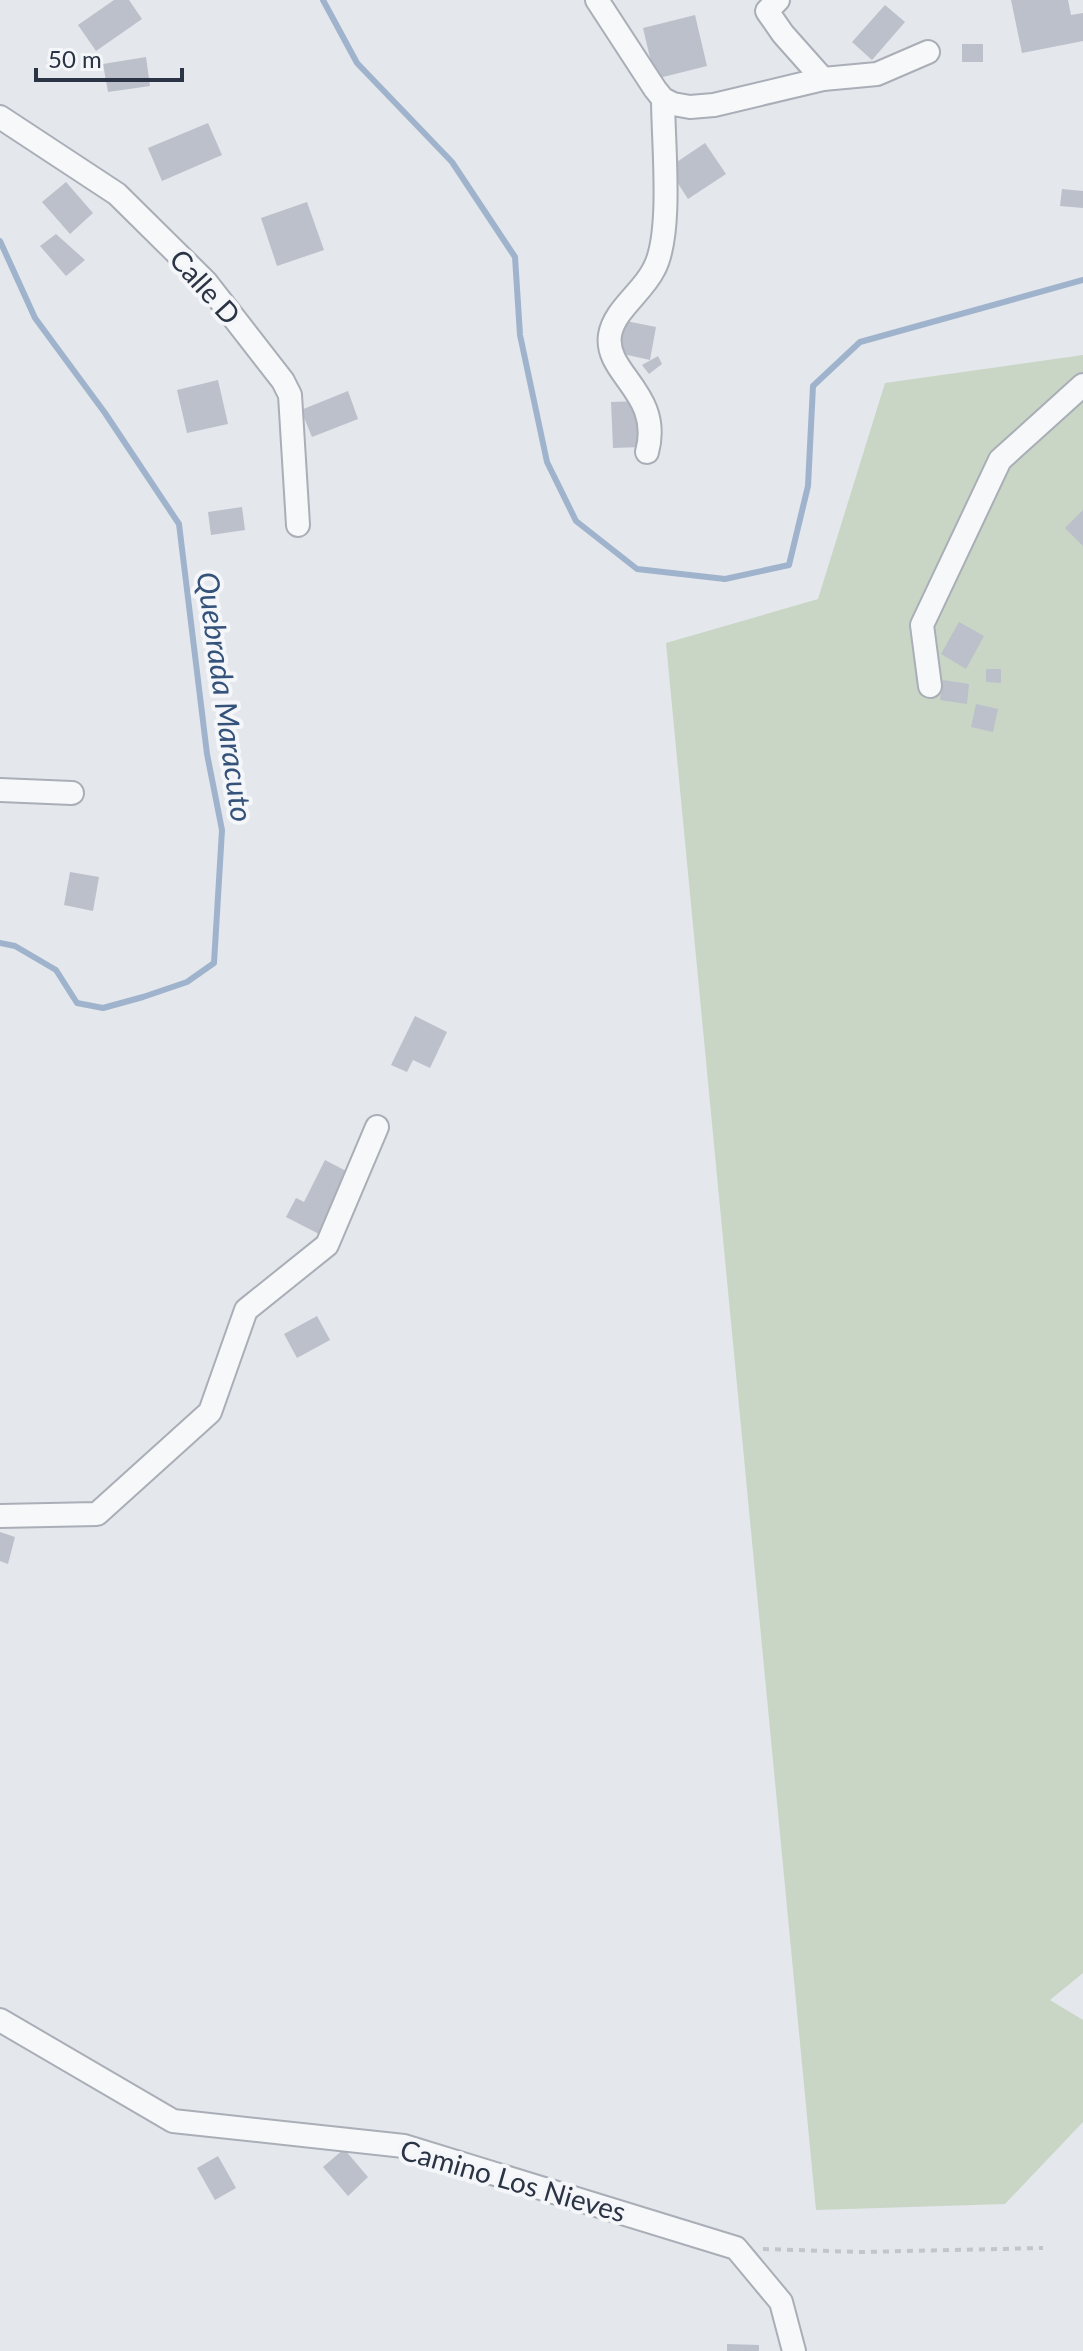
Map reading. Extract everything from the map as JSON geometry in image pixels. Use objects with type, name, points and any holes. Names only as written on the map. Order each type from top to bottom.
[{"type":"street","points":[[597,0],[663,99],[664,240],[654,271],[617,319],[610,334],[610,352],[646,405],[650,442],[647,452]]},
{"type":"street","points":[[778,0],[767,11],[823,79]]},
{"type":"street","points":[[663,99],[690,107],[714,105],[823,79],[877,74],[928,52]]},
{"type":"street","name":"Calle D","points":[[0,117],[117,194],[206,282],[283,381],[290,395],[298,525]]},
{"type":"street","points":[[930,686],[922,625],[1000,460],[1083,385]]},
{"type":"street","points":[[0,790],[72,793]]},
{"type":"street","points":[[0,1516],[97,1514],[210,1412],[246,1310],[327,1245],[377,1127]]},
{"type":"street","name":"Camino Los Nieves","points":[[0,2020],[173,2121],[404,2146],[736,2248]]},
{"type":"street","points":[[736,2248],[781,2302],[794,2351]]},
{"type":"path","points":[[736,2248],[861,2252],[1043,2248]]},
{"type":"green space","points":[[1083,355],[1083,1973],[1050,2000],[1083,2020],[1083,2122],[1005,2204],[816,2210],[666,643],[818,599],[885,383]]},
{"type":"building","points":[[114,0],[129,0],[142,19],[96,51],[78,25]]},
{"type":"building","points":[[1011,0],[1068,0],[1071,15],[1083,13],[1083,41],[1022,53]]},
{"type":"building","points":[[885,5],[905,22],[872,60],[852,42]]},
{"type":"building","points":[[695,15],[707,66],[655,79],[643,28]]},
{"type":"building","points":[[962,44],[983,44],[983,62],[962,62]]},
{"type":"building","points":[[146,57],[150,86],[108,92],[103,64]]},
{"type":"building","points":[[208,123],[222,155],[162,181],[148,148]]},
{"type":"building","points":[[705,143],[726,174],[688,199],[668,168]]},
{"type":"building","points":[[66,182],[93,213],[70,234],[42,202]]},
{"type":"building","points":[[1062,189],[1083,191],[1083,208],[1060,206]]},
{"type":"building","points":[[307,202],[324,250],[277,266],[261,218]]},
{"type":"building","points":[[56,234],[85,260],[66,276],[40,246]]},
{"type":"building","points":[[621,320],[656,327],[650,360],[614,352]]},
{"type":"building","points":[[658,356],[662,364],[649,374],[642,365]]},
{"type":"building","points":[[218,380],[228,424],[187,433],[177,390]]},
{"type":"building","points":[[348,391],[358,419],[312,437],[301,410]]},
{"type":"building","points":[[638,401],[641,447],[613,448],[611,402]]},
{"type":"building","points":[[242,507],[245,530],[211,535],[208,512]]},
{"type":"building","points":[[1083,510],[1083,546],[1065,528]]},
{"type":"building","points":[[959,622],[984,636],[966,669],[941,654]]},
{"type":"building","points":[[986,669],[1001,669],[1001,683],[986,682]]},
{"type":"building","points":[[943,680],[969,684],[967,704],[940,700]]},
{"type":"building","points":[[976,704],[998,709],[993,732],[971,727]]},
{"type":"building","points":[[70,872],[99,877],[93,911],[64,905]]},
{"type":"building","points":[[415,1016],[447,1032],[430,1068],[413,1060],[407,1072],[391,1065]]},
{"type":"building","points":[[325,1160],[350,1173],[319,1234],[286,1217],[296,1198],[304,1202]]},
{"type":"building","points":[[317,1316],[330,1340],[297,1358],[284,1334]]},
{"type":"building","points":[[0,1532],[15,1537],[8,1564],[0,1561]]},
{"type":"building","points":[[344,2149],[368,2177],[348,2196],[323,2167]]},
{"type":"building","points":[[218,2156],[236,2188],[215,2200],[197,2168]]},
{"type":"building","points":[[727,2344],[759,2345],[759,2351],[727,2351]]},
{"type":"waterway","name":"Quebrada Maracuto","points":[[323,0],[357,63],[452,162],[515,257],[520,335],[547,462],[576,521],[637,569],[725,579],[789,565],[808,486],[813,386],[860,342],[1083,280]]},
{"type":"waterway","name":"Quebrada Maracuto","points":[[0,241],[35,318],[105,413],[179,524],[207,754],[222,830],[214,963],[187,982],[103,1008],[77,1003],[56,970],[15,946],[0,943]]}]
